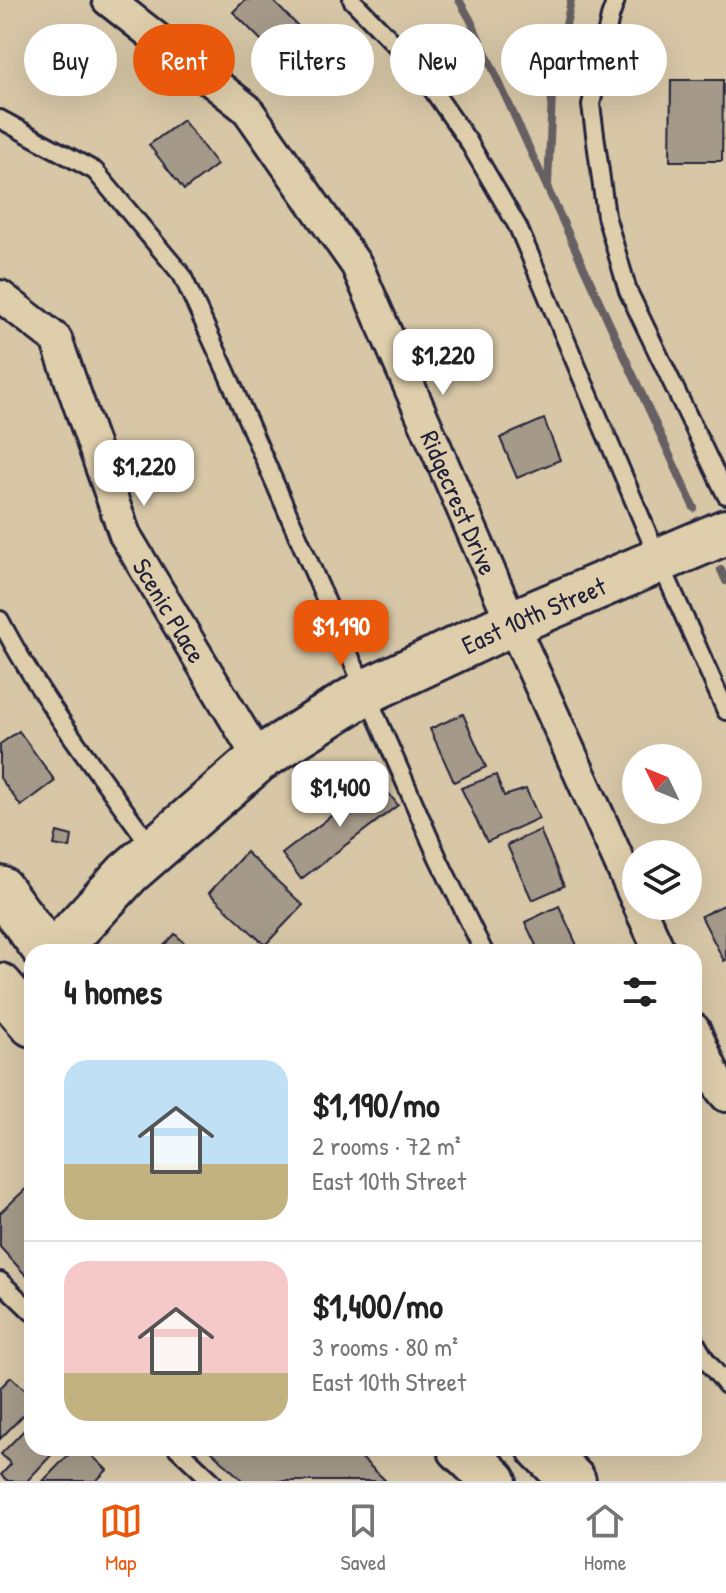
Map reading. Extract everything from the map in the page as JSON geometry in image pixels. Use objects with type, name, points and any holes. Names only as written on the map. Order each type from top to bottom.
[{"type":"street","name":"Ridgecrest Drive","points":[[108,0],[247,109],[357,266],[622,868]]},
{"type":"street","name":"Scenic Place","points":[[0,296],[56,339],[125,535],[259,759]]},
{"type":"street","name":"East 10th Street","points":[[62,944],[128,873],[259,759],[367,691],[512,623],[726,532]]},
{"type":"street","points":[[0,889],[41,944]]},
{"type":"street","points":[[645,920],[656,944]]},
{"type":"street","points":[[702,1047],[726,1096]]},
{"type":"street","points":[[468,1456],[494,1481]]},
{"type":"street","points":[[548,1456],[573,1481]]},
{"type":"lane","points":[[352,0],[416,66],[468,141],[518,227],[726,711]]},
{"type":"lane","points":[[616,0],[591,105],[606,216],[628,291],[726,495]]},
{"type":"lane","points":[[0,119],[95,171],[182,275],[438,858],[480,944]]},
{"type":"lane","points":[[0,620],[77,744],[154,850]]},
{"type":"lane","points":[[0,1281],[24,1304]]},
{"type":"lane","points":[[702,1353],[726,1385]]},
{"type":"lane","points":[[185,1456],[212,1481]]},
{"type":"building","points":[[245,0],[272,0],[296,24],[251,24],[251,30],[233,12]]},
{"type":"building","points":[[671,80],[723,80],[722,161],[670,161]]},
{"type":"building","points":[[183,120],[217,165],[184,190],[149,145]]},
{"type":"building","points":[[544,419],[560,460],[517,478],[500,438]]},
{"type":"building","points":[[463,714],[486,767],[454,782],[430,729]]},
{"type":"building","points":[[19,731],[55,781],[21,806],[0,778],[0,744]]},
{"type":"building","points":[[496,775],[504,796],[526,789],[539,818],[487,842],[461,788]]},
{"type":"building","points":[[378,780],[398,805],[301,879],[282,854]]},
{"type":"building","points":[[540,830],[564,886],[532,900],[507,845]]},
{"type":"building","points":[[57,832],[72,836],[70,848],[54,845]]},
{"type":"building","points":[[246,852],[303,905],[264,944],[209,893]]},
{"type":"building","points":[[726,904],[726,960],[724,961],[702,916]]},
{"type":"building","points":[[559,906],[576,944],[535,944],[525,922]]},
{"type":"building","points":[[175,934],[186,944],[166,944]]},
{"type":"building","points":[[24,1190],[24,1273],[0,1247],[0,1213]]},
{"type":"building","points":[[11,1377],[24,1389],[24,1414],[0,1439],[0,1388]]},
{"type":"building","points":[[24,1430],[24,1456],[50,1456],[27,1481],[8,1481],[1,1475],[11,1464],[1,1454]]},
{"type":"building","points":[[67,1456],[92,1456],[107,1470],[96,1481],[43,1481]]},
{"type":"building","points":[[216,1456],[359,1456],[386,1481],[243,1481]]},
{"type":"waterway","points":[[459,0],[694,508]]},
{"type":"waterway","points":[[548,185],[552,95],[571,0]]},
{"type":"waterway","points":[[721,570],[726,581]]}]
